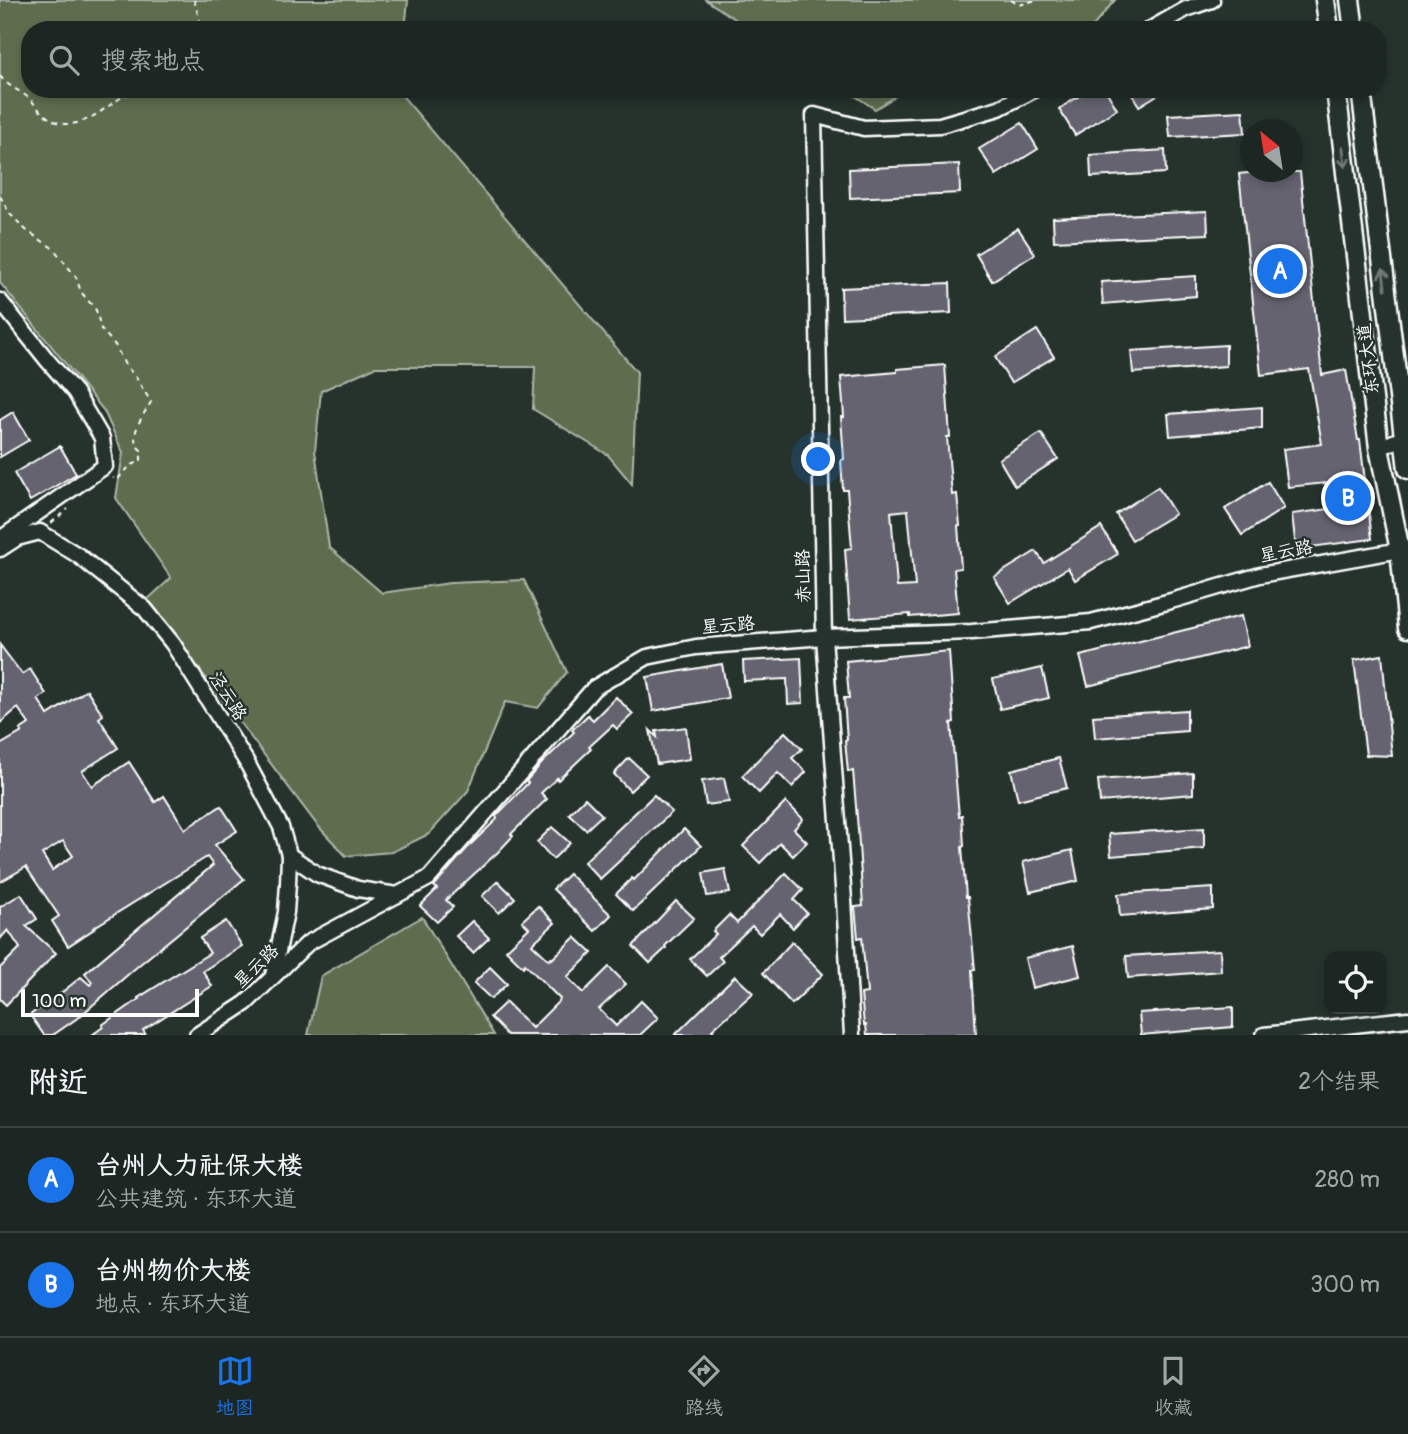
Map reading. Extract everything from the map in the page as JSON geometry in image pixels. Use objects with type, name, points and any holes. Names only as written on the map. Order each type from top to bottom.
[{"type":"main road","points":[[1325,0],[1328,21]]},
{"type":"main road","points":[[1350,0],[1353,21]]},
{"type":"main road","name":"东环大道","points":[[1337,98],[1379,448],[1400,550],[1408,628]]},
{"type":"main road","name":"东环大道","points":[[1362,98],[1408,468]]},
{"type":"street","points":[[1165,21],[1186,9],[1212,0]]},
{"type":"street","name":"赤山路","points":[[852,1035],[824,637],[814,115],[864,128],[940,125],[999,108],[1018,98]]},
{"type":"street","points":[[0,301],[75,392],[102,438],[105,466],[0,540]]},
{"type":"street","points":[[1379,448],[1406,437]]},
{"type":"street","points":[[0,549],[17,538],[40,532]]},
{"type":"street","name":"泾云路","points":[[40,532],[79,556],[145,609],[173,645],[246,761],[281,827],[289,855],[286,912],[272,977]]},
{"type":"street","name":"星云路","points":[[197,1035],[246,1003],[308,943],[429,878],[594,688],[647,657],[696,647],[824,637],[972,632],[1091,622],[1260,575],[1400,550]]},
{"type":"street","points":[[289,855],[327,878],[358,889],[397,895]]},
{"type":"street","points":[[1264,1035],[1408,1019]]},
{"type":"path","points":[[194,0],[200,21]]},
{"type":"path","points":[[1012,0],[1019,5],[1036,0]]},
{"type":"path","points":[[0,76],[21,93]]},
{"type":"path","points":[[28,98],[44,115],[63,125],[78,124],[96,116],[123,98]]},
{"type":"path","points":[[0,196],[10,214],[26,230],[54,248],[76,277],[81,292],[96,310],[101,329],[115,345],[125,365],[151,402],[135,432],[135,444],[141,450],[141,461],[130,466],[117,480],[110,474]]},
{"type":"path","points":[[40,532],[70,508]]},
{"type":"green space","points":[[0,0],[408,0],[406,21],[21,21],[21,98],[404,98],[637,372],[632,484],[608,455],[533,409],[535,367],[375,367],[321,391],[315,451],[329,547],[382,593],[450,583],[524,580],[567,672],[538,708],[505,702],[468,791],[429,834],[392,852],[346,856],[318,826],[147,600],[171,578],[116,498],[123,453],[104,411],[0,283]]},
{"type":"green space","points":[[706,0],[1115,0],[1098,21],[738,21]]},
{"type":"green space","points":[[858,98],[893,98],[875,109]]},
{"type":"green space","points":[[422,917],[494,1035],[308,1035],[321,976]]},
{"type":"building","points":[[1076,98],[1110,98],[1117,109],[1075,135],[1059,109]]},
{"type":"building","points":[[1134,98],[1152,98],[1139,106]]},
{"type":"building","points":[[1243,111],[1244,119],[1240,119],[1240,133],[1170,137],[1168,115]]},
{"type":"building","points":[[1022,123],[1038,149],[996,175],[979,149]]},
{"type":"building","points":[[1165,150],[1166,173],[1091,177],[1090,155]]},
{"type":"building","points":[[959,164],[960,193],[850,198],[849,169]]},
{"type":"building","points":[[1239,174],[1240,182],[1301,182],[1322,375],[1346,370],[1360,440],[1372,539],[1296,549],[1292,514],[1330,509],[1326,483],[1288,487],[1283,449],[1322,444],[1309,369],[1261,375]]},
{"type":"building","points":[[1207,211],[1208,234],[1054,241],[1053,218]]},
{"type":"building","points":[[1018,228],[1035,254],[992,281],[976,254]]},
{"type":"building","points":[[1196,276],[1196,296],[1103,304],[1101,282]]},
{"type":"building","points":[[950,283],[951,313],[842,318],[841,288]]},
{"type":"building","points":[[1037,330],[1054,357],[1011,383],[995,357]]},
{"type":"building","points":[[1226,345],[1226,366],[1133,373],[1131,351]]},
{"type":"building","points":[[945,365],[952,495],[957,494],[960,526],[961,568],[954,569],[958,613],[850,619],[845,549],[852,548],[847,490],[843,490],[841,460],[844,459],[841,417],[844,417],[841,377],[897,372],[897,369]],"holes":[[[908,510],[915,586],[897,587],[891,512]]]},
{"type":"building","points":[[1262,407],[1262,428],[1170,436],[1168,414]]},
{"type":"building","points":[[13,412],[29,440],[0,457],[0,420]]},
{"type":"building","points":[[1041,433],[1058,459],[1015,486],[999,459]]},
{"type":"building","points":[[60,446],[76,474],[30,501],[14,473]]},
{"type":"building","points":[[1268,482],[1284,508],[1242,535],[1225,509]]},
{"type":"building","points":[[1158,487],[1175,514],[1132,540],[1116,514]]},
{"type":"building","points":[[1101,527],[1118,554],[1075,580],[1068,568],[1010,603],[994,577],[1036,551],[1044,563]]},
{"type":"building","points":[[1241,616],[1248,646],[1088,686],[1080,656]]},
{"type":"building","points":[[0,645],[22,674],[30,669],[46,694],[38,699],[48,715],[87,690],[103,715],[99,718],[118,748],[82,771],[92,786],[129,762],[155,802],[164,796],[185,829],[221,806],[237,831],[215,845],[244,879],[79,1017],[53,1035],[44,1035],[30,1015],[81,977],[90,985],[92,983],[85,973],[213,865],[207,857],[68,946],[52,921],[59,916],[26,867],[0,882],[0,745],[22,732],[20,730],[29,724],[18,708],[0,723]],"holes":[[[63,841],[73,856],[52,870],[42,854]]]},
{"type":"building","points":[[949,651],[954,722],[951,723],[975,970],[972,970],[976,1035],[867,1035],[861,994],[867,993],[862,937],[858,938],[855,907],[863,906],[858,830],[853,771],[848,772],[845,741],[844,698],[849,698],[846,661]]},
{"type":"building","points":[[1382,655],[1392,756],[1366,755],[1354,660]]},
{"type":"building","points":[[801,658],[803,703],[788,704],[787,679],[744,681],[743,661]]},
{"type":"building","points":[[722,664],[728,698],[653,711],[647,677]]},
{"type":"building","points":[[1042,668],[1049,698],[1000,709],[993,679]]},
{"type":"building","points":[[616,697],[633,714],[617,729],[613,725],[589,747],[591,749],[541,793],[547,799],[511,834],[513,836],[498,852],[446,900],[453,907],[437,922],[420,906],[437,889],[434,886],[497,819],[496,816],[528,783],[526,781],[542,763],[574,732],[572,730],[588,715],[593,720]]},
{"type":"building","points":[[1187,710],[1187,731],[1095,738],[1093,716]]},
{"type":"building","points":[[686,727],[690,759],[657,764],[650,730],[657,737],[656,731]]},
{"type":"building","points":[[785,732],[802,749],[792,758],[806,772],[792,787],[778,773],[759,793],[742,776]]},
{"type":"building","points":[[629,758],[647,775],[630,791],[614,774]]},
{"type":"building","points":[[1059,758],[1067,788],[1018,800],[1011,770]]},
{"type":"building","points":[[1193,773],[1193,794],[1100,802],[1098,780]]},
{"type":"building","points":[[724,778],[729,802],[706,805],[702,781]]},
{"type":"building","points":[[654,795],[672,812],[600,879],[584,862]]},
{"type":"building","points":[[585,798],[602,815],[586,830],[569,814]]},
{"type":"building","points":[[786,802],[803,819],[794,829],[807,842],[793,856],[780,843],[760,863],[743,846]]},
{"type":"building","points":[[552,827],[570,843],[553,859],[537,842]]},
{"type":"building","points":[[1204,828],[1204,848],[1111,856],[1109,834]]},
{"type":"building","points":[[684,829],[701,846],[633,911],[616,894],[632,878],[634,880]]},
{"type":"building","points":[[1072,850],[1078,881],[1030,892],[1023,862]]},
{"type":"building","points":[[725,869],[730,893],[707,896],[703,873]]},
{"type":"building","points":[[786,873],[803,890],[794,900],[807,913],[793,928],[780,914],[760,934],[752,926],[719,957],[723,961],[707,976],[690,959],[716,934],[713,931],[729,915],[737,923]]},
{"type":"building","points":[[569,874],[611,915],[595,931],[553,889]]},
{"type":"building","points":[[498,881],[515,898],[499,913],[482,896]]},
{"type":"building","points":[[1213,888],[1213,909],[1120,916],[1118,894]]},
{"type":"building","points":[[21,894],[37,919],[26,926],[56,953],[6,1005],[0,999],[0,968],[20,948],[8,930],[0,939],[0,907]]},
{"type":"building","points":[[676,901],[694,918],[650,963],[633,946]]},
{"type":"building","points":[[538,906],[555,923],[532,944],[549,960],[575,937],[592,953],[567,977],[583,993],[609,967],[626,984],[599,1009],[616,1026],[641,1001],[658,1018],[640,1035],[507,1035],[490,1017],[506,1002],[532,1028],[560,999],[525,964],[523,967],[506,950],[529,928],[522,921]]},
{"type":"building","points":[[226,921],[242,946],[203,971],[212,986],[143,1030],[146,1035],[92,1035],[138,998],[210,953],[200,938]]},
{"type":"building","points":[[472,921],[489,938],[473,953],[456,936]]},
{"type":"building","points":[[792,942],[823,974],[792,1004],[763,973]]},
{"type":"building","points":[[1073,946],[1080,976],[1032,988],[1025,958]]},
{"type":"building","points":[[1220,950],[1221,971],[1128,978],[1126,956]]},
{"type":"building","points":[[490,967],[507,984],[491,999],[474,983]]},
{"type":"building","points":[[735,976],[753,993],[712,1030],[717,1035],[675,1035]]},
{"type":"building","points":[[1233,1007],[1233,1027],[1141,1035],[1139,1013]]},
{"type":"place","name":"台州人力社保大楼","points":[[1280,271]]},
{"type":"place","name":"台州物价大楼","points":[[1348,498]]}]
